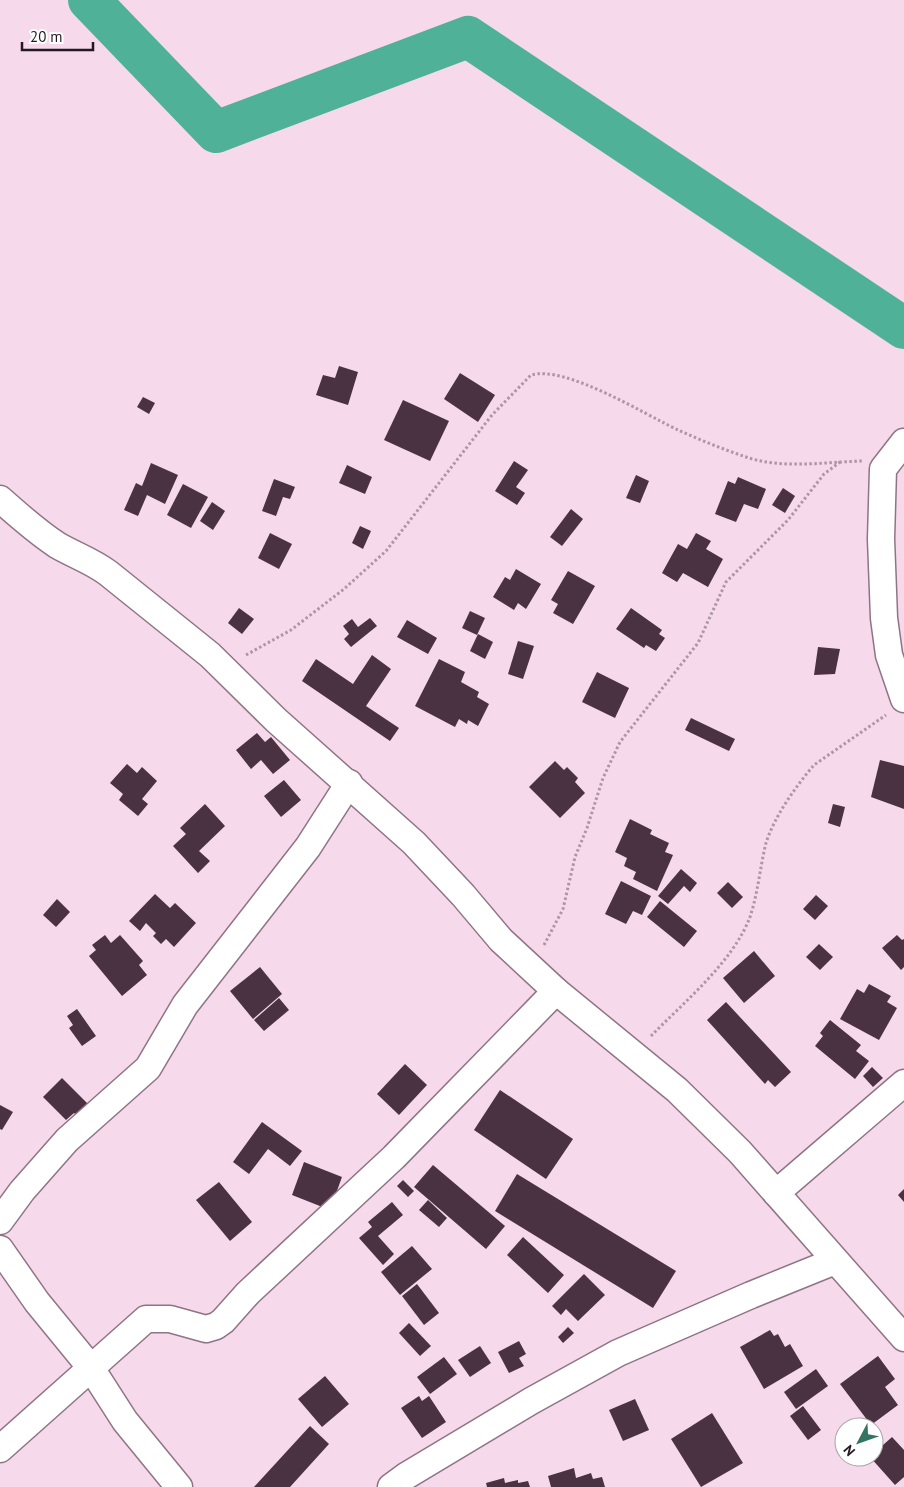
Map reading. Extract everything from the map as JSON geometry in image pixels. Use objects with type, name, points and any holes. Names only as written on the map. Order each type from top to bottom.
[{"type":"street","points":[[897,451],[883,470],[881,539],[884,618],[898,705]]},
{"type":"street","points":[[0,499],[35,529],[58,545],[95,563],[108,572],[210,655],[276,720],[349,783],[414,843],[463,895],[501,940],[556,991],[677,1090],[740,1152],[904,1338]]},
{"type":"street","points":[[0,1221],[22,1191],[67,1140],[148,1068],[185,1005],[308,847],[349,783]]},
{"type":"street","points":[[0,1449],[146,1319],[170,1319],[206,1329],[224,1321],[254,1286],[394,1157],[556,991]]},
{"type":"street","points":[[776,1194],[904,1084]]},
{"type":"street","points":[[0,1249],[37,1302],[91,1368],[125,1421],[179,1487]]},
{"type":"street","points":[[391,1487],[406,1476],[531,1401],[618,1353],[835,1261]]},
{"type":"path","points":[[223,668],[291,630],[376,561],[386,551],[492,414],[530,375],[556,374],[625,402],[678,430],[749,458],[789,465],[840,462],[897,451]]},
{"type":"path","points":[[531,968],[563,909],[575,858],[603,778],[620,742],[698,643],[726,582],[788,520],[824,474],[840,462]]},
{"type":"path","points":[[633,1055],[722,962],[738,940],[750,917],[767,841],[786,803],[808,772],[814,765],[872,727],[898,705]]},
{"type":"building","points":[[339,366],[358,372],[348,405],[316,395],[323,375],[335,378]]},
{"type":"building","points":[[460,373],[495,395],[478,422],[444,399]]},
{"type":"building","points":[[143,397],[155,403],[149,414],[137,407]]},
{"type":"building","points":[[403,400],[449,421],[430,461],[384,440]]},
{"type":"building","points":[[514,461],[528,470],[516,487],[525,493],[517,505],[495,491]]},
{"type":"building","points":[[151,463],[178,475],[165,504],[147,495],[138,516],[124,510],[136,483],[142,486]]},
{"type":"building","points":[[347,465],[372,477],[365,494],[339,483]]},
{"type":"building","points":[[636,475],[649,481],[640,503],[626,498]]},
{"type":"building","points":[[738,477],[766,489],[758,509],[744,504],[736,522],[715,514],[728,481],[735,484]]},
{"type":"building","points":[[274,479],[295,487],[290,499],[283,497],[276,516],[262,511]]},
{"type":"building","points":[[183,484],[208,497],[191,528],[167,515]]},
{"type":"building","points":[[783,488],[795,496],[785,513],[772,505]]},
{"type":"building","points":[[212,502],[225,511],[213,530],[200,521]]},
{"type":"building","points":[[571,509],[583,519],[562,546],[550,537]]},
{"type":"building","points":[[360,526],[371,531],[363,549],[352,543]]},
{"type":"building","points":[[270,533],[292,544],[279,569],[258,558]]},
{"type":"building","points":[[696,533],[711,541],[706,549],[723,559],[708,587],[683,573],[677,582],[662,573],[678,544],[687,549]]},
{"type":"building","points":[[516,569],[541,584],[526,609],[518,603],[514,610],[493,597],[505,577],[510,580]]},
{"type":"building","points":[[568,571],[595,586],[573,624],[553,613],[558,604],[551,600]]},
{"type":"building","points":[[239,608],[254,619],[242,634],[228,623]]},
{"type":"building","points":[[631,608],[662,630],[659,634],[665,638],[656,651],[646,645],[644,648],[616,629]]},
{"type":"building","points":[[470,611],[485,618],[477,635],[462,628]]},
{"type":"building","points":[[370,618],[377,626],[351,647],[344,639],[349,634],[343,626],[352,619],[358,627]]},
{"type":"building","points":[[407,620],[437,638],[428,654],[397,637]]},
{"type":"building","points":[[478,634],[493,642],[485,659],[470,651]]},
{"type":"building","points":[[518,641],[534,646],[523,679],[508,674]]},
{"type":"building","points":[[818,647],[840,649],[835,674],[814,675]]},
{"type":"building","points":[[372,655],[391,669],[366,706],[399,728],[390,741],[302,681],[316,659],[353,684]]},
{"type":"building","points":[[439,659],[465,672],[461,682],[479,692],[477,697],[489,704],[478,726],[468,720],[467,724],[459,719],[455,727],[415,706]]},
{"type":"building","points":[[597,672],[629,688],[615,718],[582,702]]},
{"type":"building","points":[[691,718],[735,739],[729,751],[685,730]]},
{"type":"building","points":[[257,733],[265,742],[271,737],[290,760],[273,774],[261,760],[251,769],[236,750]]},
{"type":"building","points":[[880,760],[904,766],[904,809],[871,797]]},
{"type":"building","points":[[555,761],[564,770],[567,767],[578,778],[575,782],[585,793],[560,818],[529,787]]},
{"type":"building","points":[[127,764],[137,773],[142,767],[157,781],[142,799],[148,804],[138,816],[119,800],[123,794],[110,783]]},
{"type":"building","points":[[284,780],[301,800],[281,817],[264,796]]},
{"type":"building","points":[[205,804],[225,826],[199,851],[210,861],[198,873],[173,846],[186,834],[180,828]]},
{"type":"building","points":[[833,804],[845,807],[840,827],[828,823]]},
{"type":"building","points":[[630,819],[652,830],[650,834],[669,843],[665,852],[673,855],[657,891],[633,879],[636,872],[624,866],[627,858],[615,852]]},
{"type":"building","points":[[681,869],[697,883],[690,892],[684,886],[668,904],[658,896]]},
{"type":"building","points":[[621,881],[651,896],[642,915],[633,911],[626,924],[605,914]]},
{"type":"building","points":[[728,882],[743,897],[732,908],[717,893]]},
{"type":"building","points":[[155,894],[170,908],[175,903],[196,923],[174,947],[166,939],[161,944],[153,936],[156,933],[146,923],[140,931],[129,921]]},
{"type":"building","points":[[816,895],[828,906],[815,920],[803,909]]},
{"type":"building","points":[[57,899],[70,912],[56,927],[43,915]]},
{"type":"building","points":[[660,901],[697,931],[684,947],[647,917]]},
{"type":"building","points":[[105,935],[111,943],[120,935],[143,961],[139,965],[147,975],[122,996],[89,956],[96,950],[92,945]]},
{"type":"building","points":[[897,935],[902,940],[904,939],[904,967],[901,970],[882,948]]},
{"type":"building","points":[[819,944],[833,957],[820,970],[806,957]]},
{"type":"building","points":[[754,951],[775,976],[744,1003],[723,978]]},
{"type":"building","points":[[260,967],[282,994],[253,1019],[230,991]]},
{"type":"building","points":[[869,984],[891,996],[887,1002],[897,1008],[879,1040],[840,1019],[857,989],[864,993]]},
{"type":"building","points":[[279,998],[289,1010],[264,1031],[254,1020]]},
{"type":"building","points":[[726,1002],[791,1072],[775,1087],[768,1080],[765,1084],[707,1020]]},
{"type":"building","points":[[77,1009],[96,1036],[82,1046],[69,1028],[73,1025],[67,1016]]},
{"type":"building","points":[[830,1020],[861,1045],[856,1051],[869,1061],[855,1079],[815,1046],[823,1036],[820,1033]]},
{"type":"building","points":[[405,1064],[427,1085],[399,1115],[377,1094]]},
{"type":"building","points":[[872,1067],[883,1078],[873,1087],[863,1076]]},
{"type":"building","points":[[62,1078],[92,1108],[81,1119],[74,1113],[66,1120],[43,1097]]},
{"type":"building","points":[[500,1090],[573,1139],[546,1179],[474,1130]]},
{"type":"building","points":[[0,1105],[13,1112],[2,1130],[0,1129]]},
{"type":"building","points":[[262,1122],[302,1151],[290,1166],[268,1149],[249,1174],[233,1162]]},
{"type":"building","points":[[304,1162],[342,1177],[330,1210],[292,1195]]},
{"type":"building","points":[[433,1165],[505,1226],[486,1249],[414,1187]]},
{"type":"building","points":[[517,1174],[676,1271],[653,1308],[495,1211]]},
{"type":"building","points":[[403,1180],[414,1191],[408,1197],[397,1186]]},
{"type":"building","points":[[219,1182],[252,1222],[230,1241],[196,1200]]},
{"type":"building","points":[[904,1189],[904,1202],[898,1195]]},
{"type":"building","points":[[428,1200],[447,1218],[439,1227],[419,1210]]},
{"type":"building","points":[[392,1202],[403,1215],[378,1236],[394,1254],[383,1265],[359,1238],[372,1227],[368,1222]]},
{"type":"building","points":[[523,1237],[564,1275],[548,1293],[507,1255]]},
{"type":"building","points":[[412,1246],[432,1269],[400,1295],[381,1272]]},
{"type":"building","points":[[584,1274],[605,1295],[578,1321],[566,1309],[561,1315],[552,1306]]},
{"type":"building","points":[[417,1284],[439,1313],[424,1325],[402,1296]]},
{"type":"building","points":[[409,1323],[431,1346],[420,1356],[399,1333]]},
{"type":"building","points":[[568,1327],[574,1333],[563,1343],[558,1337]]},
{"type":"building","points":[[770,1330],[774,1336],[778,1334],[785,1347],[790,1344],[803,1366],[764,1389],[740,1347]]},
{"type":"building","points":[[519,1341],[526,1354],[519,1358],[524,1366],[509,1373],[498,1352]]},
{"type":"building","points":[[480,1346],[491,1363],[470,1377],[458,1360]]},
{"type":"building","points":[[878,1356],[895,1379],[885,1387],[898,1405],[882,1417],[865,1417],[840,1384]]},
{"type":"building","points":[[444,1357],[457,1374],[430,1394],[417,1377]]},
{"type":"building","points":[[816,1369],[828,1386],[796,1409],[784,1392]]},
{"type":"building","points":[[325,1376],[349,1404],[322,1427],[298,1399]]},
{"type":"building","points":[[419,1396],[422,1401],[429,1396],[446,1422],[422,1438],[401,1408]]},
{"type":"building","points":[[635,1399],[649,1430],[623,1441],[609,1410]]},
{"type":"building","points":[[803,1406],[821,1430],[808,1440],[790,1416]]},
{"type":"building","points":[[712,1413],[743,1463],[701,1487],[671,1439]]},
{"type":"building","points":[[310,1426],[329,1444],[290,1487],[254,1487]]},
{"type":"building","points":[[892,1437],[904,1450],[904,1477],[895,1485],[879,1467],[884,1467],[884,1444]]},
{"type":"building","points":[[574,1468],[576,1478],[591,1473],[593,1479],[602,1477],[605,1487],[551,1487],[548,1476]]},
{"type":"building","points":[[504,1478],[505,1483],[518,1480],[518,1483],[528,1481],[530,1487],[487,1487],[486,1483]]},
{"type":"waterway","points":[[89,0],[216,132],[468,37],[904,328]]}]
